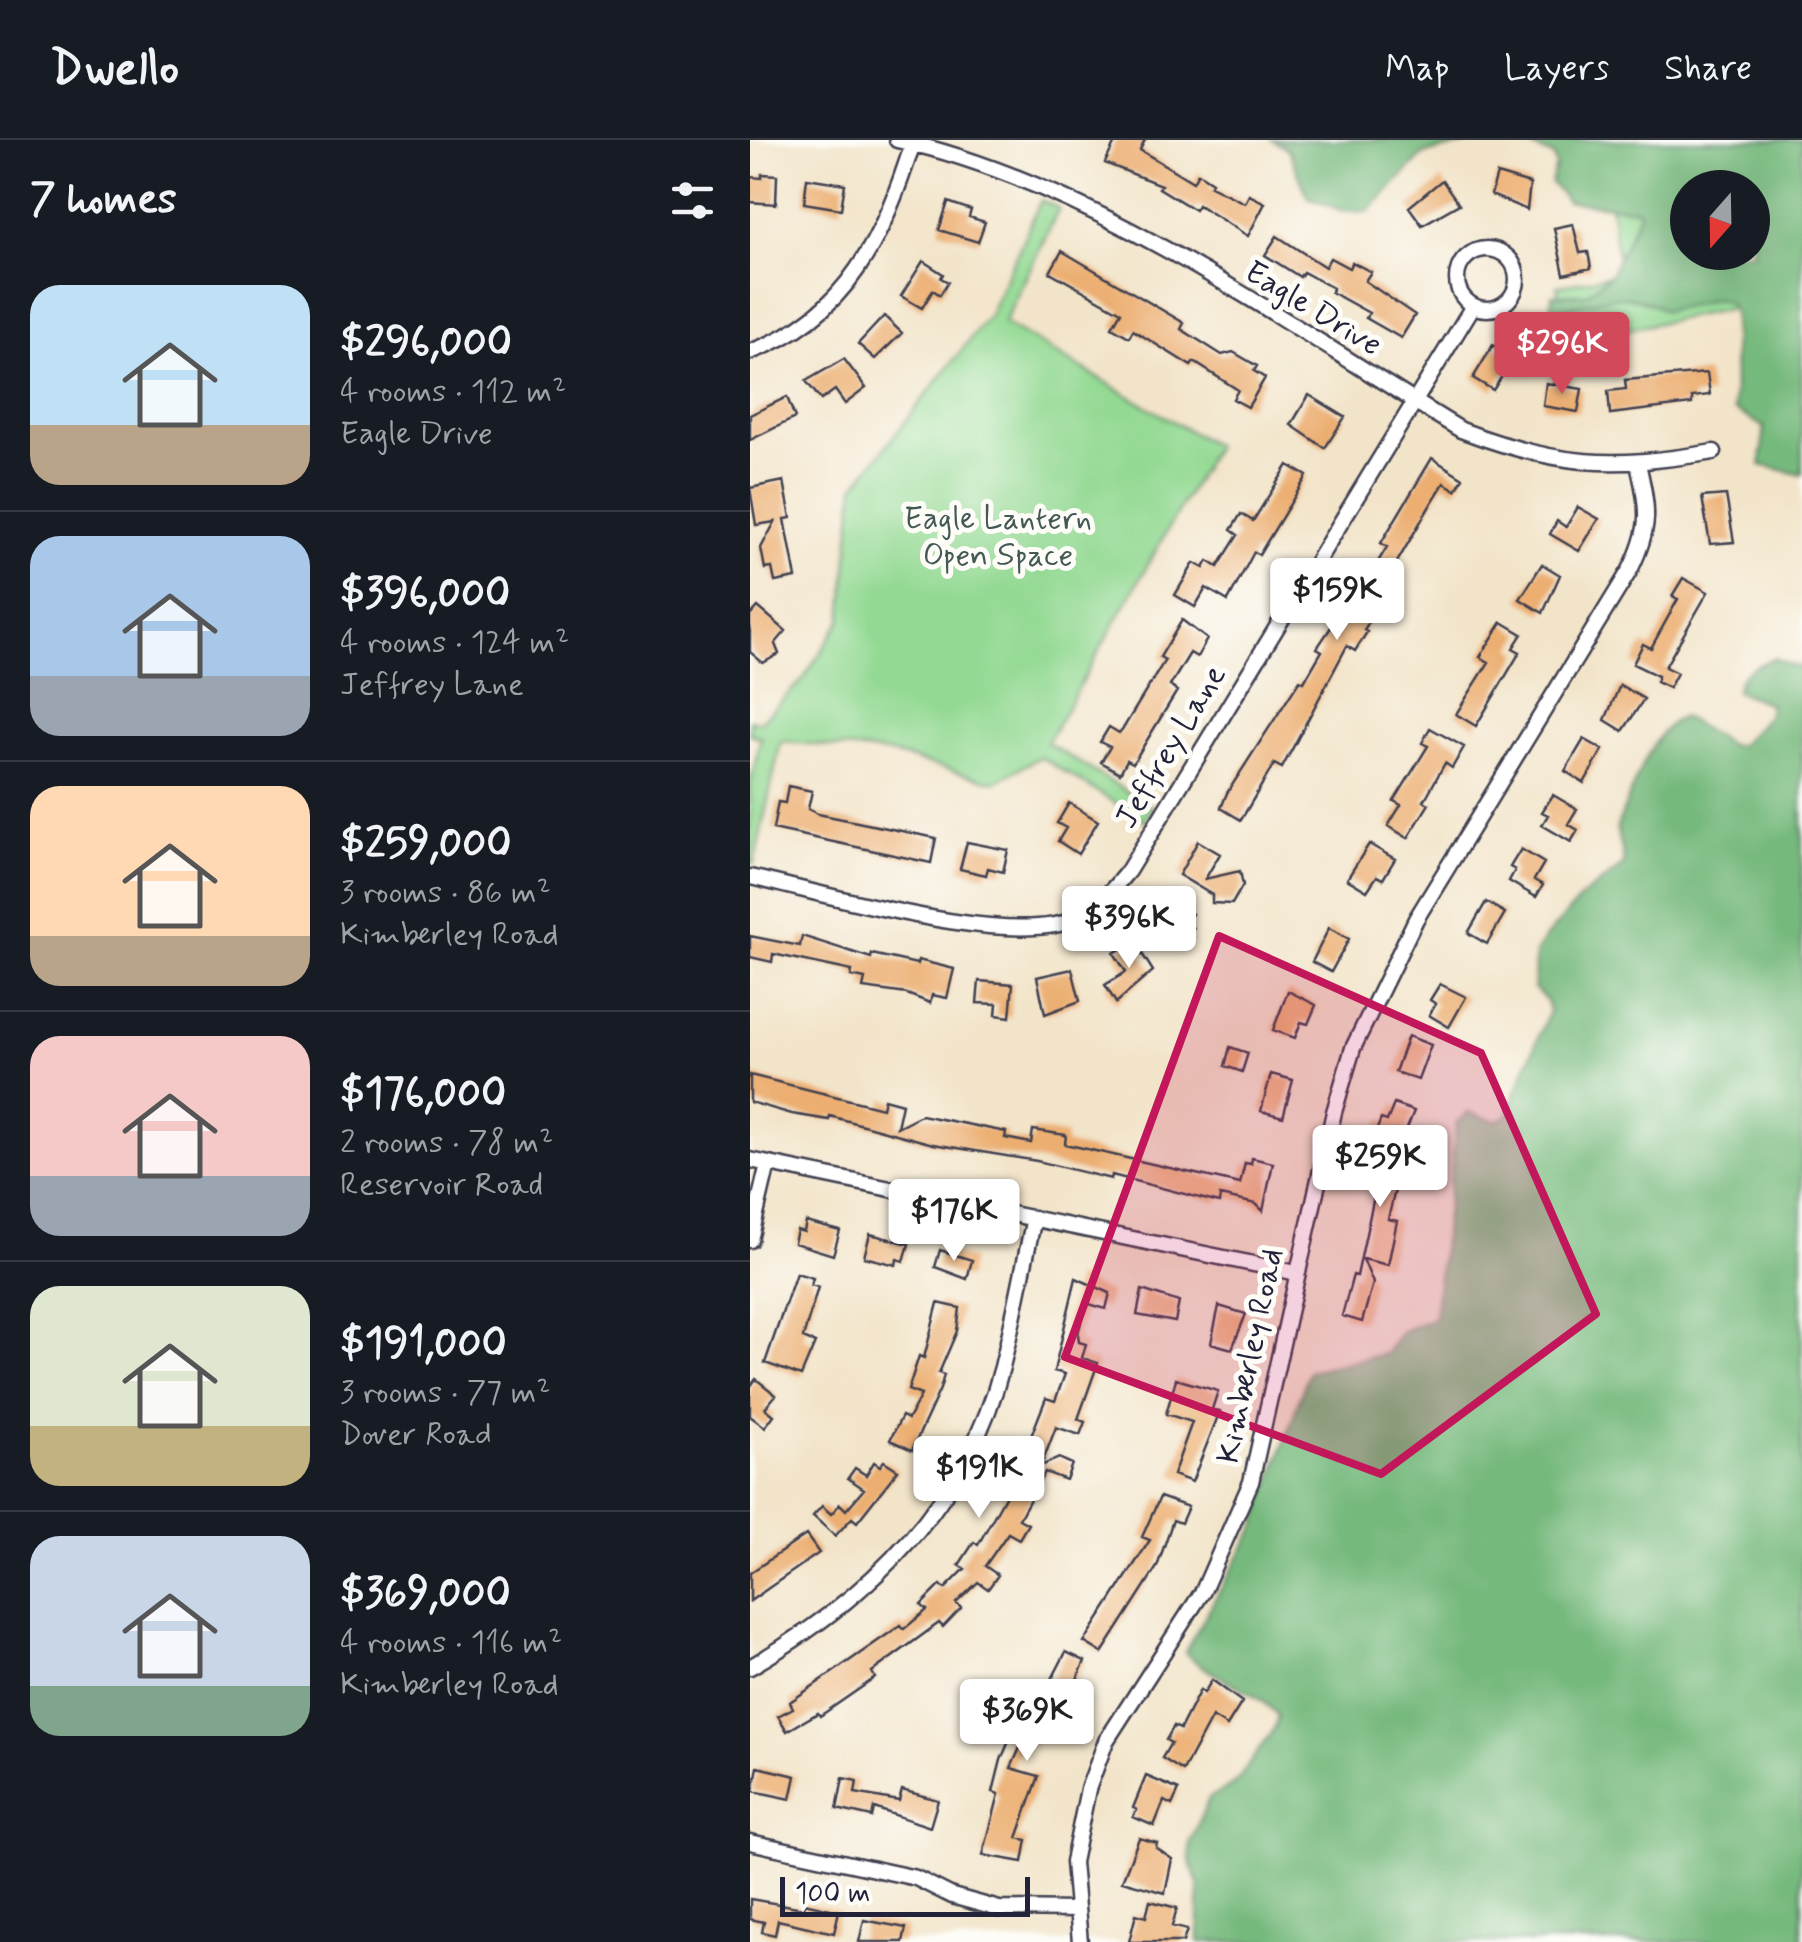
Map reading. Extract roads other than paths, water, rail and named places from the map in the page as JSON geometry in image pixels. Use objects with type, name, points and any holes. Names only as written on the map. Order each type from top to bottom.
[{"type":"street","name":"Eagle Drive","points":[[897,140],[986,165],[1068,198],[1145,239],[1461,430],[1516,451],[1570,463],[1638,464],[1714,452]]},
{"type":"street","points":[[750,352],[811,318],[852,281],[878,240],[913,144]]},
{"type":"street","points":[[1500,251],[1514,264],[1515,292],[1493,310],[1473,306],[1459,291],[1458,270],[1470,254],[1500,251]]},
{"type":"street","name":"Jeffrey Lane","points":[[750,877],[996,930],[1039,929],[1075,920],[1102,902],[1128,872],[1412,400],[1473,306]]},
{"type":"street","name":"Kimberley Road","points":[[1080,1942],[1073,1862],[1088,1789],[1106,1741],[1175,1640],[1228,1539],[1251,1482],[1297,1273],[1353,1048],[1380,985],[1646,537],[1648,502],[1638,464]]},
{"type":"street","points":[[750,1160],[1297,1273]]},
{"type":"street","points":[[750,1240],[768,1164]]},
{"type":"street","points":[[750,1667],[796,1640],[858,1592],[904,1549],[951,1489],[979,1433],[1001,1370],[1034,1218]]},
{"type":"street","points":[[750,1842],[916,1878],[952,1896],[999,1909],[1076,1910]]},
{"type":"park label","name":"Eagle Lantern Open Space","points":[[998,538]]}]
